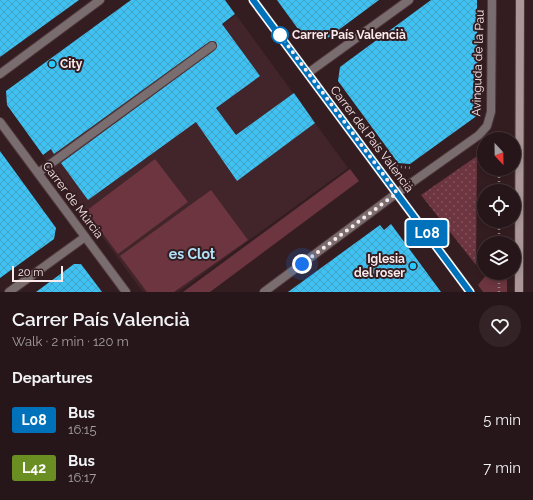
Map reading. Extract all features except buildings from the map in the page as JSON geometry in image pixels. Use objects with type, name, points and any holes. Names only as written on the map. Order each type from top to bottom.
[{"type":"main road","points":[[519,292],[520,0]]},
{"type":"street","points":[[0,74],[100,0]]},
{"type":"street","name":"Carrer del País Valencià","points":[[253,0],[470,292]]},
{"type":"street","points":[[308,73],[409,0]]},
{"type":"street","name":"Avinguda de la Pau","points":[[397,193],[479,135],[487,126],[491,112],[492,0]]},
{"type":"street","points":[[38,173],[212,46]]},
{"type":"street","name":"Carrer de Múrcia","points":[[0,122],[126,292]]},
{"type":"street","points":[[264,292],[397,193]]},
{"type":"street","points":[[9,292],[85,237]]},
{"type":"path","points":[[499,280],[499,292]]},
{"type":"shaded area","points":[[236,15],[348,168],[178,292],[143,292],[43,156]]},
{"type":"shaded area","points":[[477,156],[476,265],[421,195]]},
{"type":"shaded area","points":[[155,159],[188,202],[118,254],[86,211]]},
{"type":"shaded area","points":[[350,169],[359,181],[210,292],[183,292]]},
{"type":"shaded area","points":[[211,190],[248,240],[174,292],[147,292],[120,256]]},
{"type":"shaded area","points":[[482,280],[507,280],[507,292],[483,292],[478,285]]},
{"type":"bus line","name":"L08","points":[[253,0],[470,292]]},
{"type":"place","name":"Carrer País Valencià","points":[[280,35]]},
{"type":"place","name":"City","points":[[52,64]]},
{"type":"place","name":"Iglesia del roser","points":[[413,266]]},
{"type":"district","name":"es Clot","points":[[192,254]]},
{"type":"route","points":[[280,35],[397,193],[302,264]]}]
